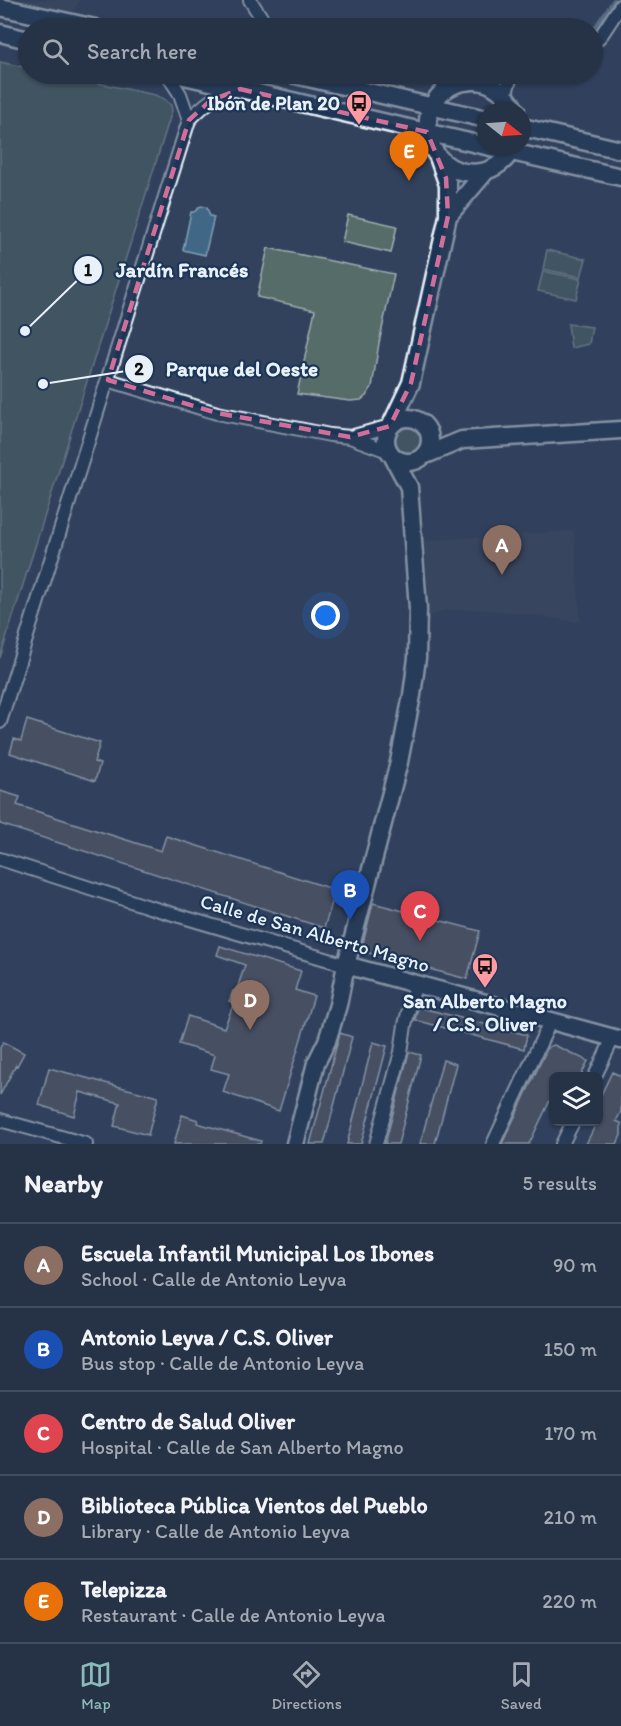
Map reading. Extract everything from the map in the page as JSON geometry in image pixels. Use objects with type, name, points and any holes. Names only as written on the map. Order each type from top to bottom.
[{"type":"street","points":[[250,0],[262,18]]},
{"type":"street","points":[[603,32],[621,5]]},
{"type":"street","points":[[0,7],[50,18]]},
{"type":"street","points":[[0,33],[18,38]]},
{"type":"street","points":[[174,84],[180,94],[189,120]]},
{"type":"street","points":[[222,84],[477,143]]},
{"type":"street","points":[[339,84],[477,116]]},
{"type":"street","points":[[295,1144],[316,1063],[327,1041],[339,1000],[346,964],[399,762],[412,696],[417,658],[418,608],[409,487],[391,454],[386,439],[411,383],[448,216],[448,185],[438,157],[430,145],[427,132],[428,118],[439,95],[456,84]]},
{"type":"street","points":[[493,84],[510,102]]},
{"type":"street","points":[[505,95],[509,84]]},
{"type":"street","points":[[0,722],[189,120],[220,94],[240,88]]},
{"type":"street","points":[[531,128],[621,150]]},
{"type":"street","points":[[531,155],[621,177]]},
{"type":"street","points":[[448,216],[486,171],[507,156]]},
{"type":"street","points":[[438,157],[460,171],[473,173],[486,171]]},
{"type":"street","points":[[108,380],[217,413],[350,437],[406,462],[462,440],[621,430]]},
{"type":"street","points":[[409,487],[421,457],[429,445],[428,433],[422,424],[411,383]]},
{"type":"street","points":[[350,437],[391,426],[404,418],[462,440]]},
{"type":"street","name":"Calle de San Alberto Magno","points":[[0,859],[148,907],[416,985],[617,1039]]},
{"type":"street","points":[[376,1144],[416,985]]},
{"type":"street","points":[[493,1144],[550,1022]]},
{"type":"street","points":[[598,1072],[617,1039]]},
{"type":"street","points":[[0,1120],[86,1144]]},
{"type":"street","points":[[562,1144],[571,1126]]},
{"type":"highlighted area","points":[[240,89],[427,132],[446,178],[448,216],[411,383],[390,426],[350,437],[217,413],[108,380],[189,120],[210,101]]},
{"type":"shaded area","points":[[0,0],[79,0],[70,18],[56,18]]},
{"type":"shaded area","points":[[201,206],[207,208],[210,216],[214,217],[205,255],[183,250],[191,212]]},
{"type":"shaded area","points":[[574,531],[580,622],[475,609],[445,610],[429,616],[425,541]]},
{"type":"green space","points":[[0,62],[18,66],[18,84],[102,84],[155,95],[171,105],[172,111],[0,658]]},
{"type":"green space","points":[[348,215],[397,226],[391,253],[342,242]]},
{"type":"green space","points":[[268,248],[394,274],[372,387],[361,400],[350,401],[297,394],[315,310],[257,297]]},
{"type":"green space","points":[[547,250],[586,259],[581,277],[543,269]]},
{"type":"green space","points":[[543,271],[581,279],[576,299],[538,291]]},
{"type":"green space","points":[[568,324],[592,327],[589,344],[571,348]]},
{"type":"green space","points":[[408,428],[416,432],[420,440],[416,448],[408,452],[400,448],[396,440],[400,432]]},
{"type":"building","points":[[27,720],[100,743],[94,762],[100,764],[95,781],[10,753],[14,739],[21,741]]},
{"type":"building","points":[[0,791],[20,797],[17,805],[161,851],[166,836],[336,890],[324,928],[0,824]]},
{"type":"building","points":[[373,903],[480,931],[467,979],[361,951]]},
{"type":"building","points":[[220,946],[301,971],[295,990],[314,996],[279,1111],[223,1092],[229,1074],[211,1069],[215,1055],[179,1044],[188,1016],[224,1028],[234,1003],[229,1001],[233,991],[236,992],[245,965],[217,955]]},
{"type":"building","points":[[418,1007],[527,1035],[524,1049],[415,1020]]},
{"type":"building","points":[[340,1033],[352,1037],[324,1144],[310,1144]]},
{"type":"building","points":[[3,1042],[24,1053],[0,1095],[0,1048]]},
{"type":"building","points":[[373,1042],[387,1046],[361,1144],[347,1144]]},
{"type":"building","points":[[554,1045],[588,1061],[582,1072],[549,1072],[549,1102],[529,1144],[502,1144],[548,1047]]},
{"type":"building","points":[[409,1052],[421,1055],[398,1144],[385,1144]]},
{"type":"building","points":[[443,1060],[456,1064],[435,1144],[420,1144]]},
{"type":"building","points":[[49,1068],[158,1097],[148,1135],[114,1126],[120,1103],[80,1092],[74,1116],[39,1105]]},
{"type":"building","points":[[612,1072],[621,1076],[621,1112],[616,1121],[621,1123],[621,1135],[617,1144],[586,1144],[595,1126],[603,1126],[603,1091]]},
{"type":"building","points":[[182,1115],[198,1120],[197,1123],[261,1141],[260,1144],[174,1144]]},
{"type":"waterway","points":[[602,18],[614,0]]},
{"type":"place","name":"Ibón de Plan 20","points":[[359,126]]},
{"type":"place","name":"Telepizza","points":[[409,181]]},
{"type":"place","name":"Jardín Francés","points":[[25,331]]},
{"type":"place","name":"Parque del Oeste","points":[[43,384]]},
{"type":"place","name":"Escuela Infantil Municipal Los Ibones","points":[[502,575]]},
{"type":"place","name":"Antonio Leyva / C.S. Oliver","points":[[350,920]]},
{"type":"place","name":"Centro de Salud Oliver","points":[[420,941]]},
{"type":"place","name":"San Alberto Magno / C.S. Oliver","points":[[485,989]]},
{"type":"place","name":"Biblioteca Pública Vientos del Pueblo","points":[[250,1030]]}]
